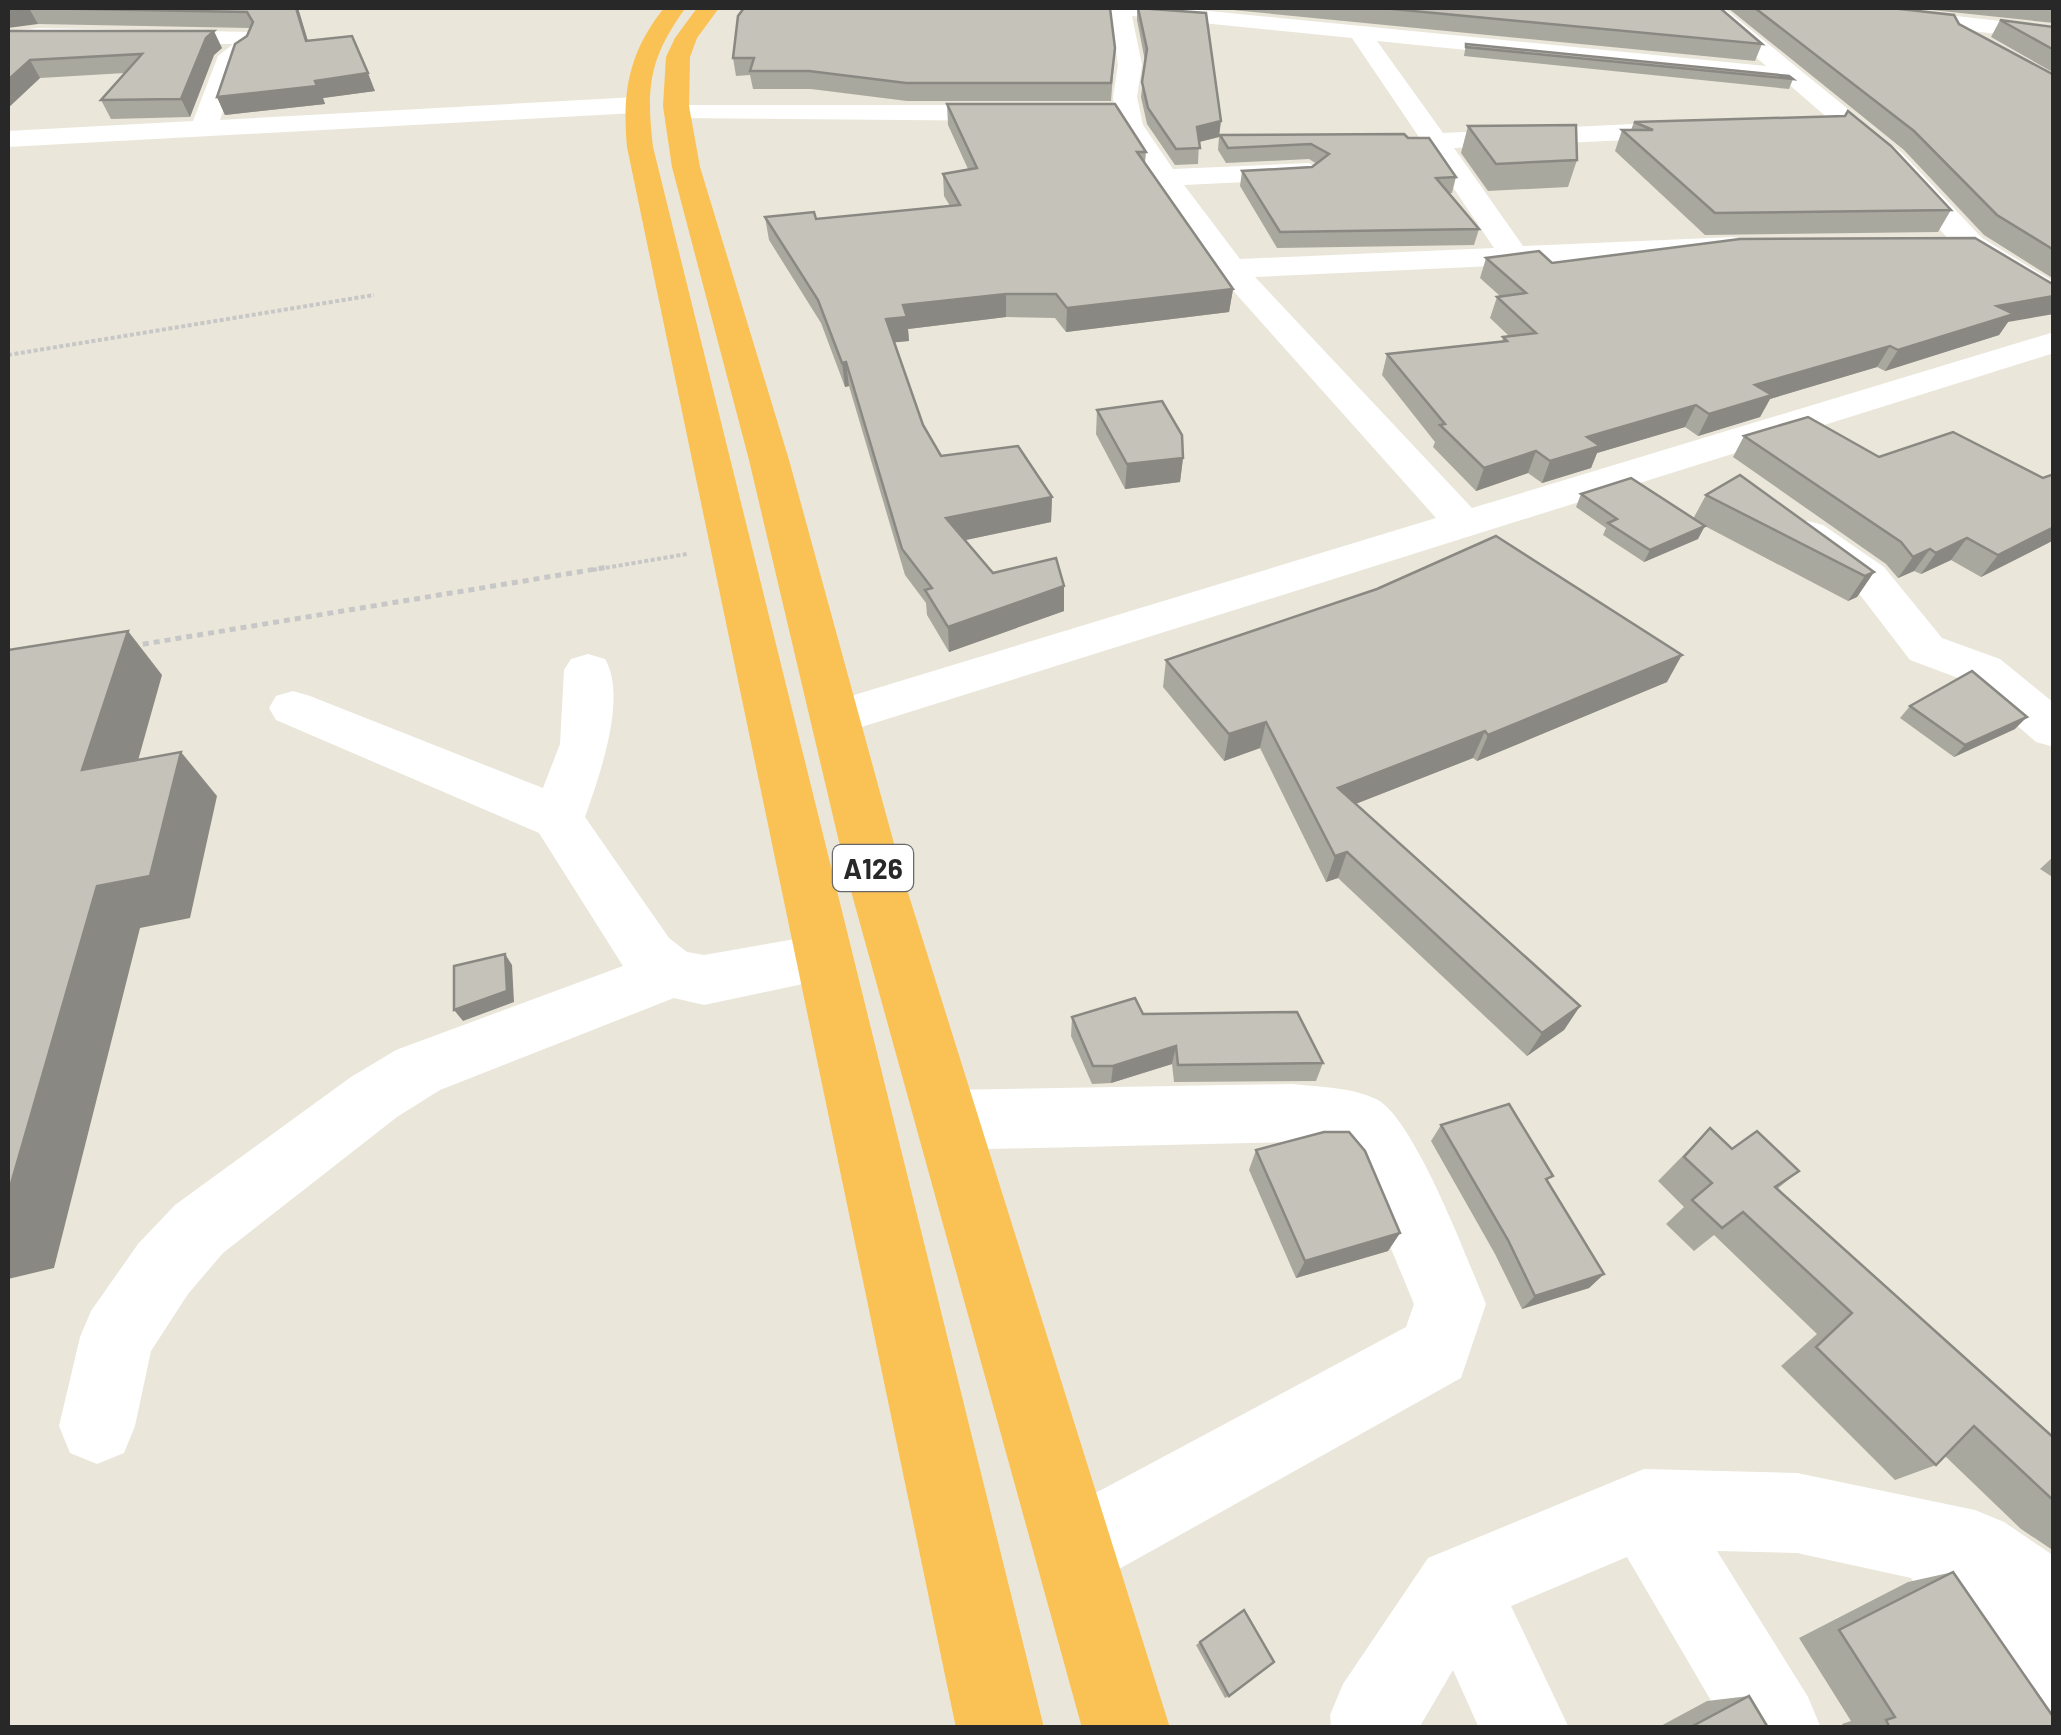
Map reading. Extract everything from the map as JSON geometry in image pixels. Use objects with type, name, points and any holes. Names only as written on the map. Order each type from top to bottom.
[{"type":"highway","name":"A126","points":[[674,8],[648,42],[639,63],[686,167],[769,460],[876,880],[1126,1728]]},
{"type":"highway","name":"A126","points":[[708,8],[686,38],[675,80],[640,147],[1000,1728]]},
{"type":"street","points":[[1466,526],[1231,269],[1118,113],[1130,65],[1120,8],[1793,76]]},
{"type":"street","points":[[1711,8],[1892,159],[1972,245],[2054,296]]},
{"type":"street","points":[[1833,8],[2054,34]]},
{"type":"street","points":[[38,35],[62,15]]},
{"type":"street","points":[[1940,21],[1988,50]]},
{"type":"street","points":[[1360,33],[1514,256]]},
{"type":"street","points":[[8,38],[246,37],[244,47],[230,56],[204,130]]},
{"type":"street","points":[[8,139],[657,108],[1050,113]]},
{"type":"street","points":[[1808,122],[1844,120]]},
{"type":"street","points":[[1438,141],[1719,128]]},
{"type":"street","points":[[1165,178],[1309,171]]},
{"type":"street","points":[[1231,269],[1758,245]]},
{"type":"street","points":[[1932,245],[1972,245]]},
{"type":"street","points":[[835,718],[2054,342]]},
{"type":"street","points":[[1696,454],[1869,577],[1926,649],[1983,670],[2054,730]]},
{"type":"street","points":[[558,819],[585,744],[588,670]]},
{"type":"street","points":[[293,708],[558,819],[648,954],[672,974],[704,980],[824,958]]},
{"type":"street","points":[[97,1426],[116,1337],[163,1269],[199,1229],[374,1097],[418,1070],[672,974]]},
{"type":"street","points":[[947,1120],[1292,1113],[1358,1122],[1383,1149],[1450,1304],[1436,1352],[1074,1549]]},
{"type":"street","points":[[1644,1509],[1776,1728]]},
{"type":"street","points":[[1375,1728],[1374,1715],[1457,1587],[1644,1509],[1797,1513],[1975,1551],[2054,1607]]},
{"type":"street","points":[[1936,1543],[2054,1716]]},
{"type":"street","points":[[1457,1587],[1525,1728]]},
{"type":"path","points":[[8,355],[374,295]]},
{"type":"path","points":[[125,647],[731,546]]},
{"type":"building","points":[[29,8],[296,8],[306,41],[352,36],[368,73],[315,81],[317,86],[217,97],[235,44],[247,36],[253,22],[247,12]]},
{"type":"building","points":[[744,8],[1110,8],[1115,48],[1111,83],[906,83],[809,71],[750,71],[754,58],[733,58],[738,16]]},
{"type":"building","points":[[1138,8],[1206,13],[1221,121],[1197,127],[1200,148],[1176,149],[1148,108],[1142,82],[1147,49]]},
{"type":"building","points":[[1382,8],[1720,8],[1762,44]]},
{"type":"building","points":[[1755,8],[1891,8],[1954,15],[1959,24],[2054,75],[2054,250],[1997,215],[1914,131]]},
{"type":"building","points":[[2000,20],[2054,27],[2054,50]]},
{"type":"building","points":[[8,31],[214,31],[206,38],[181,99],[101,100],[142,54],[30,60],[8,80]]},
{"type":"building","points":[[1466,47],[1789,76],[1793,79]]},
{"type":"building","points":[[947,104],[1115,104],[1146,152],[1137,152],[1233,289],[1067,308],[1056,294],[1006,294],[903,305],[907,317],[886,319],[923,425],[941,456],[1018,446],[1052,497],[946,518],[993,573],[1056,558],[1064,586],[948,627],[925,590],[932,588],[902,549],[846,362],[842,363],[818,300],[765,217],[814,212],[816,219],[960,205],[943,174],[977,168]]},
{"type":"building","points":[[1848,111],[1891,146],[1951,210],[1715,213],[1622,130],[1653,130],[1634,122],[1845,116]]},
{"type":"building","points":[[1576,125],[1577,160],[1496,164],[1468,126]]},
{"type":"building","points":[[1404,134],[1408,138],[1429,138],[1456,177],[1436,178],[1479,229],[1280,232],[1242,171],[1312,167],[1329,154],[1311,144],[1228,148],[1220,135]]},
{"type":"building","points":[[1975,238],[2054,285],[2054,296],[1997,306],[2014,314],[1898,350],[1890,346],[1755,385],[1772,395],[1709,414],[1696,405],[1587,437],[1600,446],[1550,461],[1536,451],[1484,468],[1440,425],[1445,424],[1387,354],[1507,341],[1503,337],[1536,333],[1497,297],[1526,293],[1486,258],[1539,251],[1552,263],[1740,239]]},
{"type":"building","points":[[1162,401],[1182,435],[1183,458],[1127,464],[1097,410]]},
{"type":"building","points":[[1808,417],[1879,457],[1953,432],[2043,478],[2054,474],[2054,527],[1998,555],[1967,538],[1936,553],[1930,549],[1913,557],[1901,542],[1744,436]]},
{"type":"building","points":[[1740,475],[1874,572],[1865,576],[1706,495]]},
{"type":"building","points":[[1631,478],[1705,526],[1650,550],[1608,523],[1617,519],[1581,494]]},
{"type":"building","points":[[1496,536],[1682,655],[1488,735],[1485,731],[1338,788],[1580,1006],[1542,1033],[1347,852],[1335,856],[1266,722],[1229,734],[1166,660],[1377,589]]},
{"type":"building","points":[[128,631],[82,770],[181,752],[150,876],[97,886],[8,1194],[8,650]]},
{"type":"building","points":[[1972,671],[2027,717],[1965,745],[1910,706]]},
{"type":"building","points":[[505,954],[507,991],[454,1010],[454,966]]},
{"type":"building","points":[[1135,998],[1143,1014],[1297,1012],[1323,1063],[1178,1065],[1176,1046],[1113,1066],[1093,1066],[1072,1017]]},
{"type":"building","points":[[1509,1104],[1553,1176],[1546,1179],[1604,1274],[1535,1296],[1508,1240],[1441,1125]]},
{"type":"building","points":[[1710,1128],[1732,1149],[1757,1131],[1799,1171],[1775,1187],[2054,1438],[2054,1501],[1974,1426],[1936,1465],[1816,1347],[1852,1313],[1743,1212],[1722,1228],[1692,1200],[1712,1183],[1684,1157]]},
{"type":"building","points":[[1324,1132],[1349,1132],[1365,1151],[1400,1233],[1305,1261],[1256,1150]]},
{"type":"building","points":[[1953,1572],[2054,1718],[2054,1728],[1890,1728],[1886,1720],[1895,1717],[1839,1630]]},
{"type":"building","points":[[1244,1610],[1274,1662],[1229,1696],[1200,1642]]},
{"type":"building","points":[[1749,1696],[1767,1726],[1787,1728],[1689,1728]]}]
